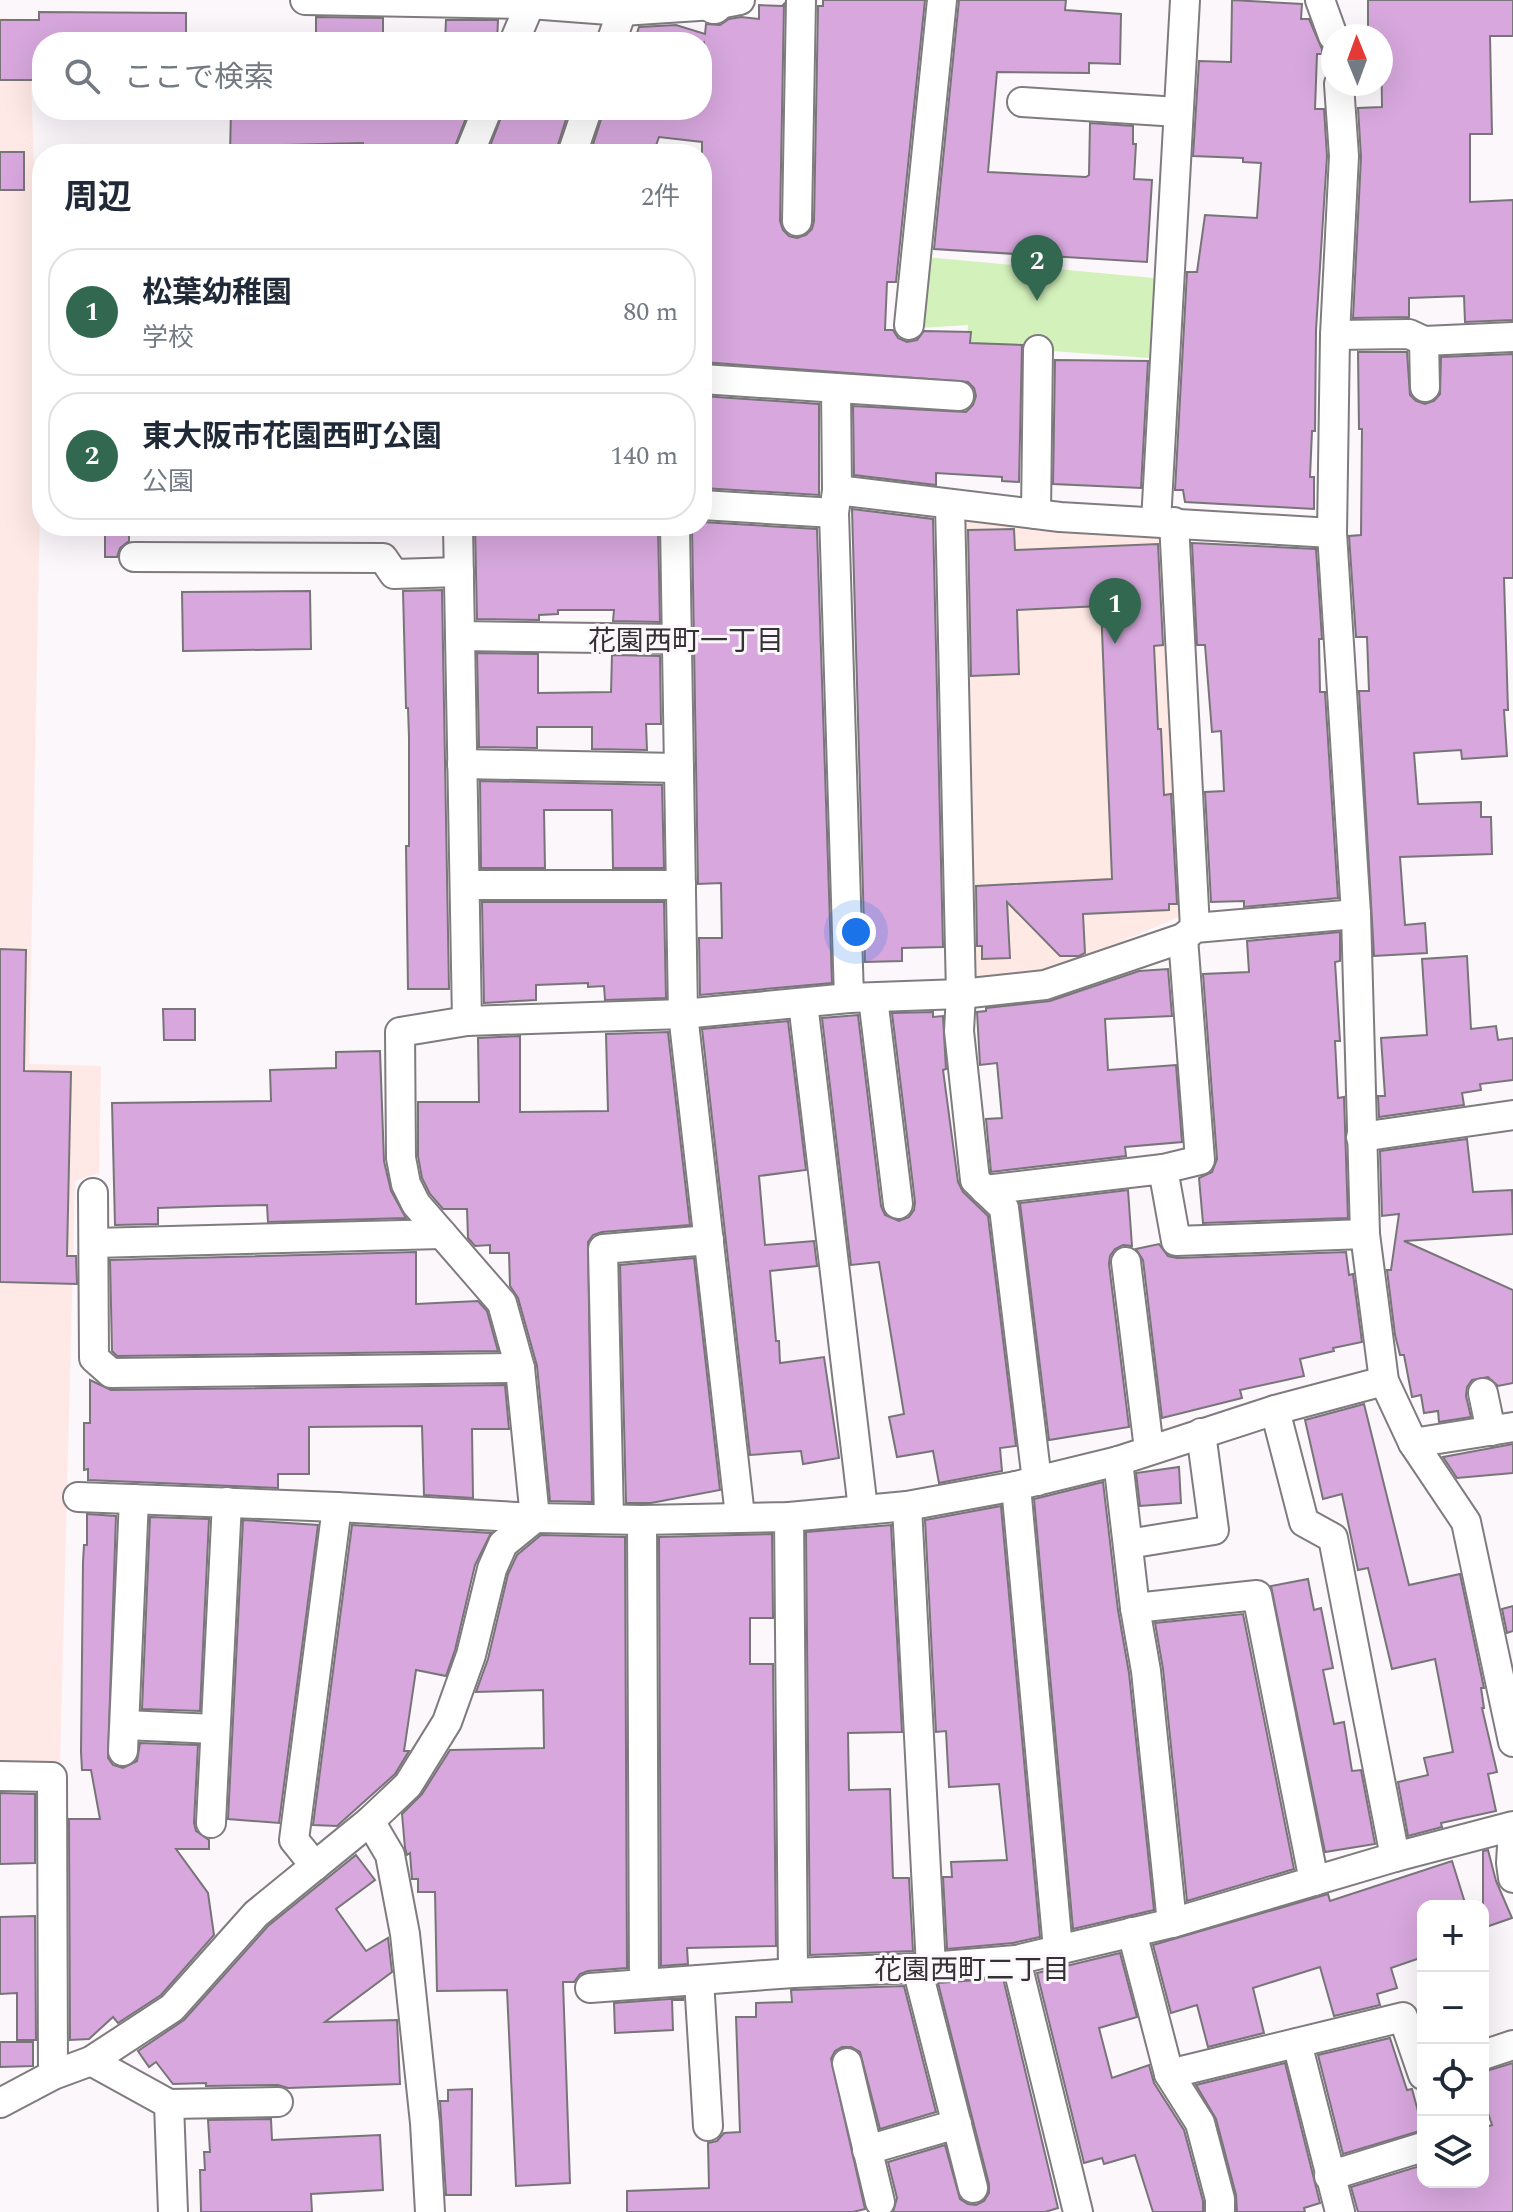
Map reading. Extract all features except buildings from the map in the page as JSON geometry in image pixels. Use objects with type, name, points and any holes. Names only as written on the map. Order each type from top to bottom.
[{"type":"street","points":[[305,0],[530,4],[622,11],[723,2]]},
{"type":"street","points":[[797,221],[801,0]]},
{"type":"street","points":[[909,325],[942,0]]},
{"type":"street","points":[[985,1190],[1163,1169],[1200,1160],[1165,522],[1178,112],[1185,0]]},
{"type":"street","points":[[1320,0],[1329,24]]},
{"type":"street","points":[[518,32],[530,4]]},
{"type":"street","points":[[615,32],[622,11]]},
{"type":"street","points":[[1340,96],[1344,156],[1335,335],[1332,533],[1356,914],[1365,1234],[1384,1381],[1413,1443],[1466,1522],[1513,1742]]},
{"type":"street","points":[[1022,102],[1178,112]]},
{"type":"street","points":[[473,144],[483,120]]},
{"type":"street","points":[[575,144],[584,120]]},
{"type":"street","points":[[1335,335],[1409,334],[1424,341],[1513,337]]},
{"type":"street","points":[[1424,341],[1425,387]]},
{"type":"street","points":[[1036,514],[1038,350]]},
{"type":"street","points":[[712,380],[959,396]]},
{"type":"street","points":[[836,388],[835,501],[861,998],[898,1204]]},
{"type":"street","points":[[712,505],[835,501],[950,505],[1036,514],[1332,533]]},
{"type":"street","points":[[950,505],[961,994],[959,1031],[975,1180],[1004,1208],[1027,1484],[1058,1949]]},
{"type":"street","points":[[458,536],[467,1021]]},
{"type":"street","points":[[675,536],[683,1014],[740,1516]]},
{"type":"street","points":[[134,557],[383,558],[394,574],[459,572]]},
{"type":"street","points":[[460,636],[677,639]]},
{"type":"street","points":[[462,764],[679,768]]},
{"type":"street","points":[[465,885],[681,885]]},
{"type":"street","points":[[535,1518],[520,1368],[502,1303],[416,1204],[406,1184],[401,1158],[400,1032],[467,1021],[683,1014],[1045,985],[1189,933],[1356,914]]},
{"type":"street","points":[[803,1003],[863,1509]]},
{"type":"street","points":[[1361,1137],[1513,1115]]},
{"type":"street","points":[[1163,1169],[1176,1241],[1365,1234]]},
{"type":"street","points":[[93,1193],[94,1358],[111,1373],[520,1368]]},
{"type":"street","points":[[94,1243],[442,1234]]},
{"type":"street","points":[[609,1519],[603,1249],[709,1240]]},
{"type":"street","points":[[1126,1262],[1149,1449]]},
{"type":"street","points":[[78,1497],[535,1518],[642,1520],[789,1517],[907,1506],[1027,1484],[1118,1461],[1275,1410],[1384,1381]]},
{"type":"street","points":[[1413,1443],[1502,1429],[1483,1393]]},
{"type":"street","points":[[1275,1410],[1304,1522],[1333,1538],[1395,1857]]},
{"type":"street","points":[[1128,1544],[1214,1530],[1201,1433]]},
{"type":"street","points":[[1118,1461],[1135,1608],[1146,1671],[1172,1923]]},
{"type":"street","points":[[134,1499],[124,1738],[215,1729]]},
{"type":"street","points":[[211,1823],[227,1502]]},
{"type":"street","points":[[907,1506],[924,1968],[973,2188]]},
{"type":"street","points":[[315,1866],[294,1840],[337,1507]]},
{"type":"street","points":[[789,1517],[793,1973]]},
{"type":"street","points":[[0,2103],[53,2075],[91,2061],[172,2008],[256,1914],[370,1821],[408,1785],[447,1722],[471,1655],[492,1569],[503,1544],[535,1518]]},
{"type":"street","points":[[642,1520],[644,1984]]},
{"type":"street","points":[[1135,1608],[1257,1595],[1314,1881]]},
{"type":"street","points":[[0,1776],[52,1777],[53,2075]]},
{"type":"street","points":[[370,1821],[390,1855],[405,1934],[425,2123],[430,2212]]},
{"type":"street","points":[[590,1988],[1016,1960],[1172,1923],[1395,1857],[1513,1827],[1512,1868]]},
{"type":"street","points":[[1132,1932],[1169,2074],[1200,2123],[1220,2199],[1220,2212]]},
{"type":"street","points":[[1016,1960],[1078,2212]]},
{"type":"street","points":[[699,1980],[708,2126]]},
{"type":"street","points":[[1169,2074],[1403,2017],[1417,2058]]},
{"type":"street","points":[[1297,2043],[1340,2212]]},
{"type":"street","points":[[1489,2053],[1513,2045]]},
{"type":"street","points":[[91,2061],[169,2104],[278,2102]]},
{"type":"street","points":[[847,2063],[880,2202]]},
{"type":"street","points":[[169,2104],[173,2212]]},
{"type":"street","points":[[867,2150],[957,2124]]},
{"type":"street","points":[[1329,2176],[1417,2149]]},
{"type":"shaded area","points":[[0,18],[29,19],[33,144],[32,536],[39,536],[29,1064],[101,1066],[99,1173],[75,1181],[60,1764],[0,1763]]},
{"type":"shaded area","points":[[959,516],[1162,531],[1181,916],[1049,972],[973,977]]},
{"type":"green space","points":[[925,257],[1154,278],[1149,358],[1038,350],[967,350],[968,325],[919,328]]},
{"type":"place","name":"東大阪市花園西町公園","points":[[1037,301]]},
{"type":"place","name":"松葉幼稚園","points":[[1115,644]]},
{"type":"district","name":"花園西町一丁目","points":[[686,641]]},
{"type":"district","name":"花園西町二丁目","points":[[972,1970]]}]
